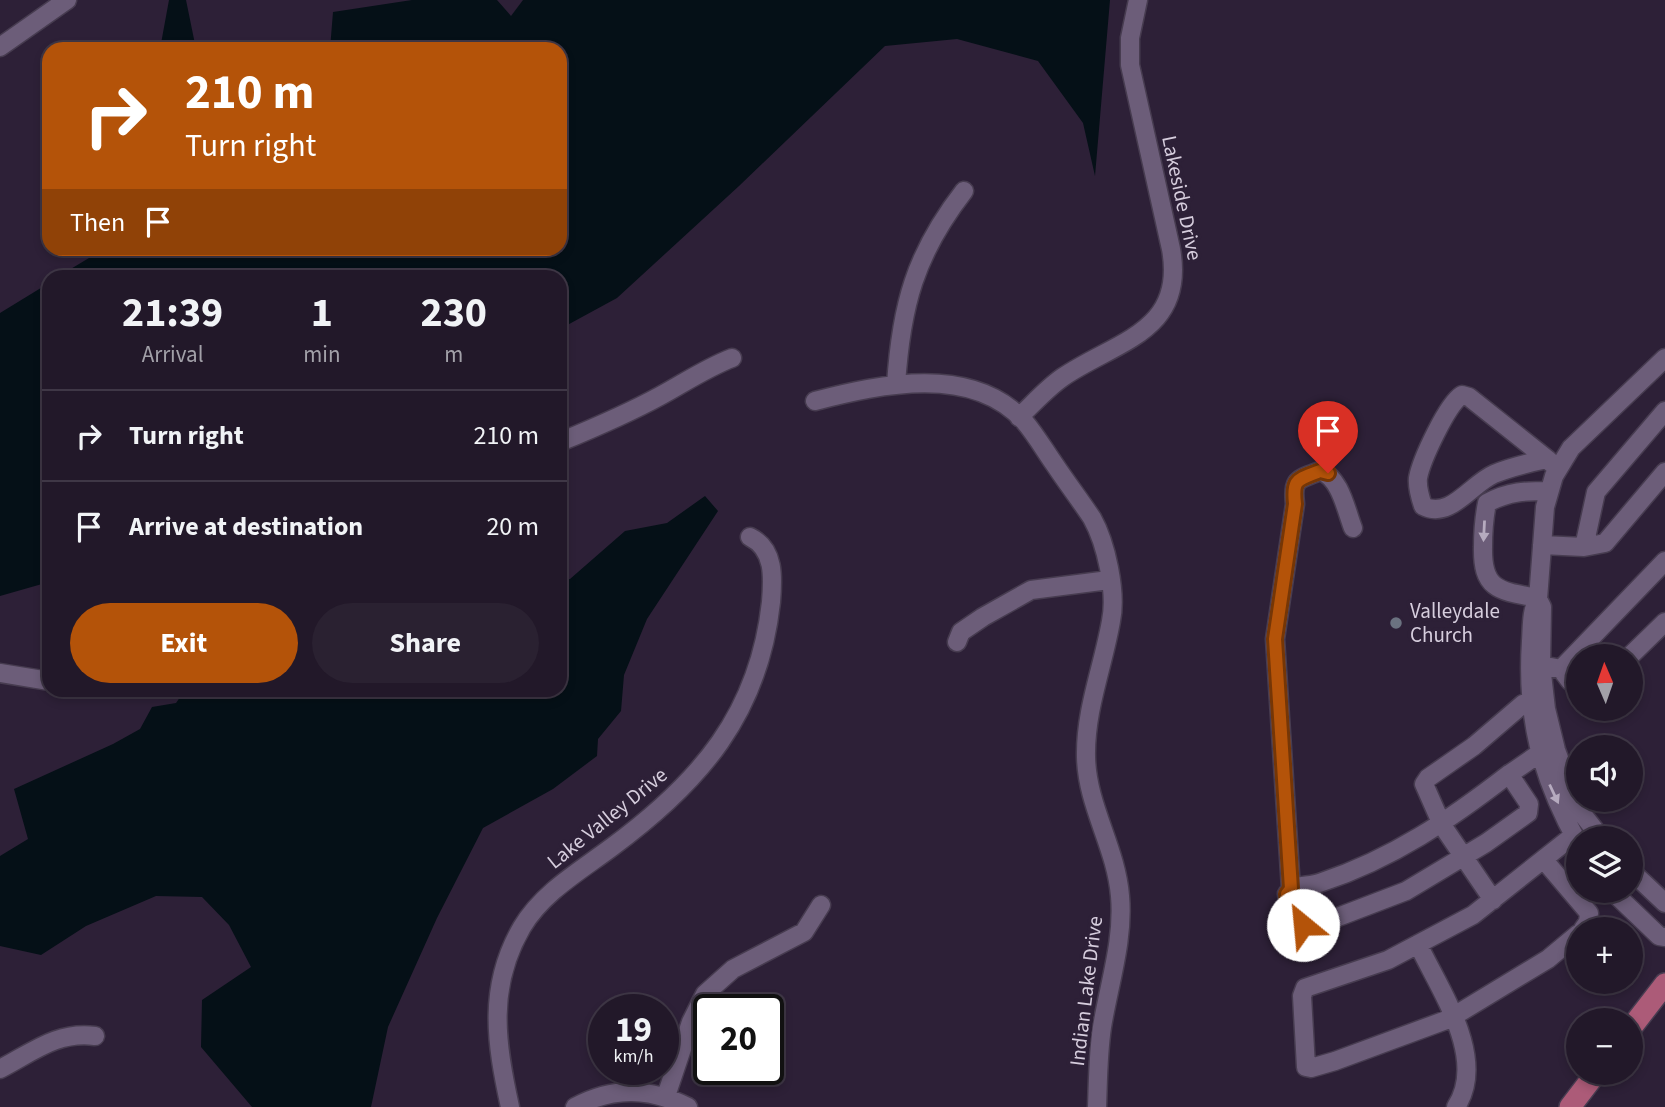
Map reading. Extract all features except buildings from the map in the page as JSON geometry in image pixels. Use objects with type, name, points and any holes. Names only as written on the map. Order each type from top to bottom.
[{"type":"main road","points":[[1643,1012],[1665,984]]},
{"type":"main road","points":[[1570,1107],[1587,1085]]},
{"type":"street","points":[[0,47],[66,0]]},
{"type":"street","name":"Lakeside Drive","points":[[1019,417],[1064,377],[1125,344],[1143,331],[1162,309],[1171,291],[1174,271],[1171,249],[1130,65],[1130,38],[1138,0]]},
{"type":"street","points":[[896,385],[899,342],[910,288],[927,249],[964,191]]},
{"type":"street","points":[[567,439],[604,424],[708,367],[732,358]]},
{"type":"street","points":[[1552,464],[1469,397],[1462,395],[1450,407],[1420,468],[1420,498],[1423,506],[1430,509],[1449,506],[1491,475],[1515,466],[1552,464],[1665,358]]},
{"type":"street","name":"Indian Lake Drive","points":[[815,401],[896,385],[925,383],[966,388],[985,394],[1019,417],[1032,432],[1097,526],[1104,544],[1110,580],[1112,619],[1091,704],[1086,737],[1087,784],[1117,871],[1120,897],[1120,928],[1102,1029],[1097,1107]]},
{"type":"street","points":[[1584,547],[1597,492],[1665,411]]},
{"type":"street","points":[[1552,464],[1545,507],[1538,599],[1534,607],[1532,630],[1538,698],[1548,751],[1547,779],[1570,826]]},
{"type":"street","points":[[1291,889],[1275,639],[1295,504],[1293,487],[1296,481],[1320,471],[1328,473],[1334,480],[1353,528]]},
{"type":"street","points":[[1542,545],[1584,547],[1605,543],[1665,472]]},
{"type":"street","points":[[1538,698],[1542,607],[1538,599],[1502,589],[1488,580],[1483,571],[1483,523],[1488,503],[1504,494],[1549,491]]},
{"type":"street","name":"Lake Valley Drive","points":[[510,1107],[500,1062],[496,1026],[499,990],[510,954],[522,928],[551,892],[642,824],[681,789],[724,737],[744,703],[762,652],[772,589],[769,556],[765,547],[750,537]]},
{"type":"street","points":[[1561,668],[1665,561]]},
{"type":"street","points":[[957,642],[961,632],[1031,590],[1110,580]]},
{"type":"street","points":[[1642,644],[1665,622]]},
{"type":"street","points":[[1541,665],[1561,668],[1566,675]]},
{"type":"street","points":[[0,673],[42,680]]},
{"type":"street","points":[[1493,900],[1442,825],[1424,784],[1428,778],[1474,746],[1502,720],[1538,698]]},
{"type":"street","points":[[1509,775],[1529,804],[1528,813],[1406,891],[1317,925],[1303,925],[1294,920],[1289,910],[1287,894],[1291,889],[1319,884],[1398,850],[1442,825],[1509,775],[1548,751]]},
{"type":"street","points":[[1548,751],[1577,807],[1592,826]]},
{"type":"street","points":[[1566,846],[1473,915],[1388,960],[1305,988],[1302,996],[1306,1067],[1335,1062],[1453,1017],[1548,959],[1566,944]]},
{"type":"street","points":[[1544,860],[1589,913],[1589,917]]},
{"type":"street","points":[[1643,882],[1665,903]]},
{"type":"street","points":[[1625,903],[1659,936],[1665,937]]},
{"type":"street","points":[[666,1096],[691,1022],[705,995],[733,969],[804,932],[821,905]]},
{"type":"street","points":[[1418,944],[1465,1046],[1468,1068],[1465,1086],[1456,1107]]},
{"type":"street","points":[[0,1069],[59,1038],[71,1034],[96,1036]]},
{"type":"street","points":[[575,1107],[621,1093],[652,1092],[688,1107]]},
{"type":"shaded area","points":[[169,0],[186,0],[195,42],[161,42]]},
{"type":"shaded area","points":[[412,0],[497,0],[511,16],[523,0],[1110,0],[1095,176],[1083,123],[1038,61],[957,39],[885,46],[617,298],[567,325],[567,270],[69,270],[92,256],[567,256],[567,42],[331,42],[333,12]]},
{"type":"shaded area","points":[[42,287],[42,584],[0,596],[0,313]]},
{"type":"shaded area","points":[[705,496],[718,511],[647,619],[624,675],[621,711],[598,739],[597,756],[553,789],[483,828],[437,918],[388,1027],[371,1107],[252,1107],[201,1047],[202,1000],[251,967],[229,925],[202,897],[156,896],[86,926],[41,955],[0,946],[0,856],[28,839],[14,789],[113,744],[140,729],[152,707],[176,703],[180,697],[567,697],[567,579],[625,531],[667,523]]},
{"type":"place","name":"Valleydale Church","points":[[1396,623]]},
{"type":"route","points":[[1303,925],[1294,920],[1289,910],[1287,894],[1291,889],[1275,639],[1295,504],[1293,487],[1296,481],[1320,471],[1328,473]]}]
